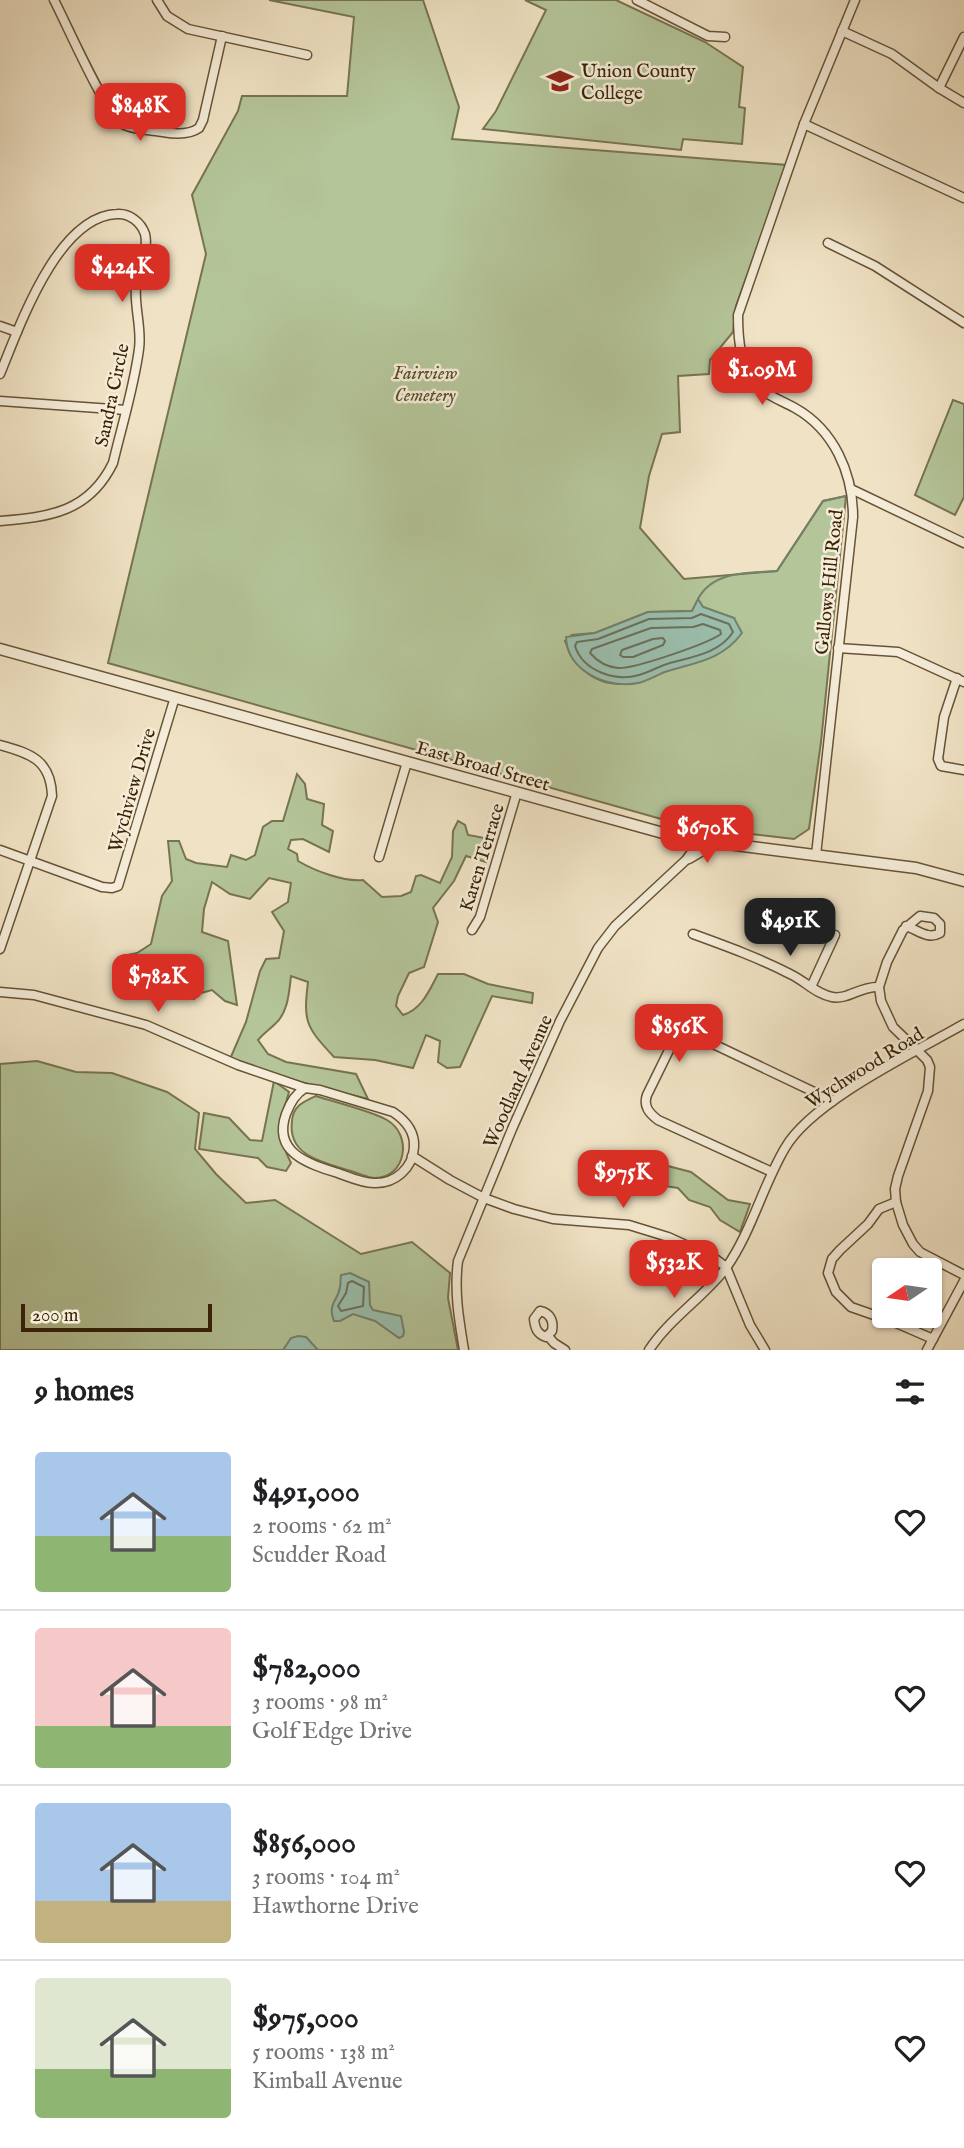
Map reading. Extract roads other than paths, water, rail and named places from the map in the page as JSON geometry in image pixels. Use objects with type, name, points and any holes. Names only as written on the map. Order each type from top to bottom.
[{"type":"street","points":[[54,0],[105,102],[120,122],[130,127],[168,133],[187,133],[199,128],[222,36]]},
{"type":"street","points":[[157,0],[167,16],[188,29],[307,55]]},
{"type":"street","points":[[637,0],[708,36],[725,37]]},
{"type":"street","name":"Gallows Hill Road","points":[[816,855],[853,517],[851,489],[839,455],[825,434],[807,416],[758,386],[746,368],[737,335],[738,315],[804,124],[855,0]]},
{"type":"street","points":[[842,31],[892,54],[961,102]]},
{"type":"street","points":[[939,88],[964,37]]},
{"type":"street","points":[[804,124],[964,198]]},
{"type":"street","name":"Sandra Circle","points":[[0,374],[53,259],[64,245],[93,221],[116,214],[132,218],[141,226],[146,243],[135,299],[140,328],[139,349],[113,463],[106,477],[88,498],[59,512],[0,522]]},
{"type":"street","points":[[828,243],[875,266],[964,323]]},
{"type":"street","points":[[0,326],[18,332]]},
{"type":"street","points":[[0,401],[126,410]]},
{"type":"street","points":[[851,489],[964,543]]},
{"type":"street","points":[[838,648],[898,652],[961,680],[944,717],[938,760],[941,766],[964,770]]},
{"type":"street","name":"East Broad Street","points":[[0,649],[695,841],[916,868],[964,881]]},
{"type":"street","name":"Wychview Drive","points":[[30,861],[102,887],[118,886],[175,697]]},
{"type":"street","points":[[0,745],[34,756],[41,762],[50,778],[52,796],[0,949]]},
{"type":"street","points":[[379,856],[407,762]]},
{"type":"street","name":"Karen Terrace","points":[[472,930],[481,917],[517,792]]},
{"type":"street","name":"Woodland Avenue","points":[[464,1350],[456,1279],[458,1261],[560,1021],[598,948],[615,926],[686,860],[694,849],[695,841]]},
{"type":"street","name":"Woodland Avenue","points":[[686,860],[716,844]]},
{"type":"street","points":[[0,850],[30,861]]},
{"type":"street","points":[[906,926],[887,962],[880,987],[881,1001],[893,1027],[927,1060],[930,1080],[898,1176],[896,1202],[902,1225],[920,1252],[964,1275]]},
{"type":"street","points":[[693,934],[792,975],[820,994],[836,998],[861,988],[880,987]]},
{"type":"street","points":[[811,987],[835,935]]},
{"type":"street","points":[[0,992],[34,995],[146,1025],[238,1065],[305,1088],[393,1112],[410,1128],[413,1140],[412,1156],[400,1175],[374,1184],[299,1159],[286,1142],[284,1122],[294,1098],[305,1088]]},
{"type":"street","name":"Wychwood Road","points":[[649,1350],[663,1331],[726,1268],[743,1242],[786,1145],[799,1129],[833,1101],[964,1024]]},
{"type":"street","points":[[772,1172],[658,1120],[648,1111],[645,1101],[647,1095],[675,1038],[682,1033],[690,1033],[833,1101]]},
{"type":"street","points":[[412,1156],[484,1198],[533,1215],[629,1225],[668,1237],[714,1258],[726,1268],[750,1325],[765,1350]]},
{"type":"street","points":[[896,1202],[879,1209],[868,1224],[832,1259],[828,1273],[842,1300],[851,1307],[933,1339]]},
{"type":"street","points":[[927,1350],[964,1281]]},
{"type":"street","points":[[548,1336],[565,1350]]},
{"type":"water","points":[[698,599],[703,607],[734,618],[742,633],[727,649],[709,658],[642,682],[626,684],[602,680],[591,675],[573,659],[568,649],[566,637],[595,633],[648,612],[692,611]]},
{"type":"water","points":[[350,1273],[369,1282],[370,1305],[373,1310],[401,1316],[403,1336],[399,1338],[375,1321],[353,1314],[334,1321],[332,1306],[339,1292],[341,1275]]},
{"type":"water","points":[[306,1337],[318,1350],[283,1350],[291,1338]]},
{"type":"waterway","points":[[698,599],[705,590],[722,578],[744,573],[777,571],[823,501],[846,496]]},
{"type":"place","name":"Union County College","points":[[560,81]]},
{"type":"park label","name":"Fairview Cemetery","points":[[425,383]]}]
